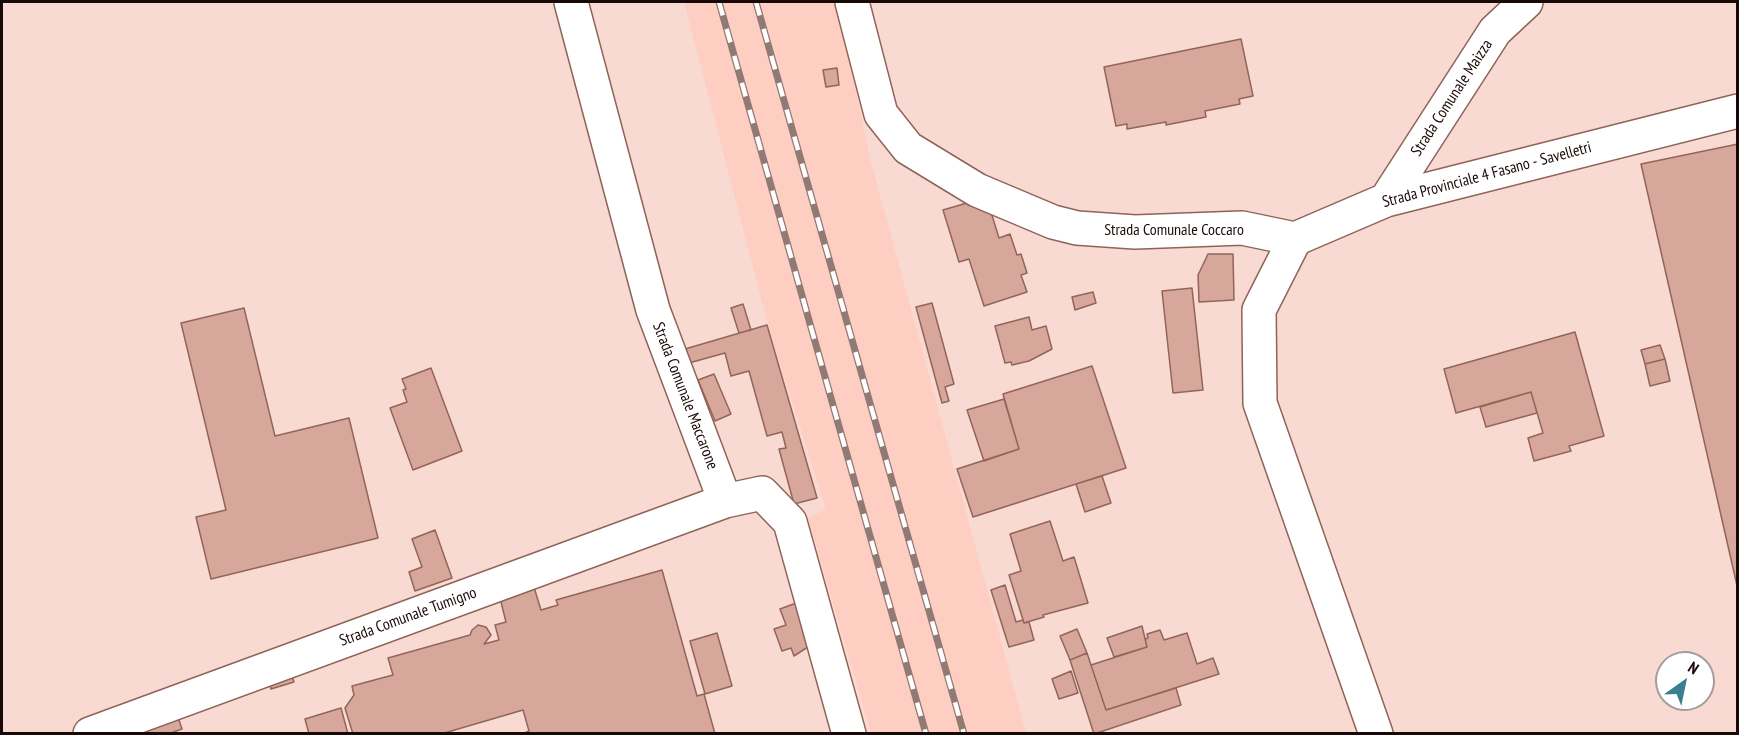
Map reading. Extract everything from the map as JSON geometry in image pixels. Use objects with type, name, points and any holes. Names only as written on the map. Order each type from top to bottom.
[{"type":"street","name":"Strada Comunale Maccarone","points":[[571,2],[653,310],[725,501]]},
{"type":"street","name":"Strada Comunale Coccaro","points":[[852,2],[881,114],[908,148],[977,190],[1053,222],[1077,228],[1135,232],[1242,228],[1295,239]]},
{"type":"street","name":"Strada Comunale Maizza","points":[[1386,200],[1495,31],[1526,2]]},
{"type":"street","name":"Strada Provinciale 4 Fasano - Savelletri","points":[[1295,239],[1386,200],[1737,111]]},
{"type":"street","points":[[1295,239],[1259,310],[1260,403],[1376,734]]},
{"type":"street","points":[[725,501],[762,493],[790,522],[849,734]]},
{"type":"street","name":"Strada Comunale Tumigno","points":[[90,734],[725,501]]},
{"type":"shaded area","points":[[684,2],[834,2],[846,42],[870,158],[1026,733],[871,733],[808,518],[826,509],[769,329]]},
{"type":"building","points":[[1241,39],[1253,96],[1239,99],[1240,104],[1205,111],[1206,117],[1166,125],[1166,122],[1127,129],[1127,124],[1116,126],[1104,67]]},
{"type":"building","points":[[837,68],[839,85],[826,87],[823,70]]},
{"type":"building","points":[[1738,144],[1738,590],[1641,164]]},
{"type":"building","points":[[967,203],[991,212],[999,238],[1010,234],[1017,255],[1021,254],[1027,273],[1021,275],[1027,292],[984,306],[969,259],[959,262],[943,210]]},
{"type":"building","points":[[1208,254],[1233,254],[1234,300],[1199,302],[1198,275]]},
{"type":"building","points":[[1192,288],[1203,390],[1173,393],[1162,291]]},
{"type":"building","points":[[1093,292],[1096,303],[1075,310],[1072,297]]},
{"type":"building","points":[[932,303],[954,384],[945,387],[949,401],[942,403],[916,307]]},
{"type":"building","points":[[743,304],[751,330],[739,333],[731,308]]},
{"type":"building","points":[[244,308],[275,436],[349,418],[378,538],[211,579],[196,517],[226,510],[181,323]]},
{"type":"building","points":[[1029,317],[1032,330],[1046,326],[1052,349],[1029,361],[1012,365],[1011,362],[1005,363],[995,326]]},
{"type":"building","points":[[767,325],[817,498],[794,504],[779,449],[786,448],[782,432],[767,436],[749,371],[731,376],[725,353],[689,363],[685,349]]},
{"type":"building","points":[[1575,332],[1604,436],[1569,446],[1571,451],[1534,461],[1528,438],[1543,433],[1531,392],[1456,413],[1444,369]]},
{"type":"building","points":[[1660,345],[1665,359],[1645,364],[1641,350]]},
{"type":"building","points":[[1665,359],[1670,381],[1650,386],[1645,364]]},
{"type":"building","points":[[1092,366],[1126,468],[973,517],[957,469],[1019,449],[1003,394]]},
{"type":"building","points":[[431,368],[462,451],[413,470],[390,408],[407,402],[402,379]]},
{"type":"building","points":[[714,374],[731,414],[715,421],[698,380]]},
{"type":"building","points":[[1531,392],[1537,413],[1486,427],[1480,407]]},
{"type":"building","points":[[1004,399],[1019,449],[984,461],[967,410]]},
{"type":"building","points":[[1102,476],[1111,503],[1085,512],[1076,484]]},
{"type":"building","points":[[1050,521],[1063,561],[1074,557],[1088,603],[1043,615],[1044,617],[1024,623],[1009,575],[1021,571],[1010,534]]},
{"type":"building","points":[[435,530],[452,578],[415,591],[409,572],[422,567],[412,539]]},
{"type":"building","points":[[662,570],[697,696],[704,694],[715,734],[522,734],[529,731],[523,710],[441,734],[353,734],[345,708],[354,695],[352,686],[393,675],[388,658],[470,635],[478,625],[486,627],[491,635],[484,644],[499,640],[495,625],[506,622],[499,594],[533,584],[541,610],[558,605],[556,600]]},
{"type":"building","points":[[1005,585],[1016,622],[1023,620],[1024,623],[1029,622],[1034,640],[1009,647],[991,590]]},
{"type":"building","points":[[799,602],[814,643],[794,656],[791,648],[782,651],[774,629],[786,625],[780,609]]},
{"type":"building","points":[[1142,626],[1147,647],[1114,657],[1107,638]]},
{"type":"building","points":[[1077,629],[1087,653],[1070,660],[1060,636]]},
{"type":"building","points":[[1160,630],[1164,640],[1187,633],[1197,664],[1213,658],[1219,674],[1106,710],[1091,665],[1147,647],[1145,639],[1148,638],[1147,634]]},
{"type":"building","points":[[717,633],[732,686],[705,694],[690,641]]},
{"type":"building","points":[[1087,653],[1106,710],[1176,688],[1181,705],[1094,734],[1070,660]]},
{"type":"building","points":[[290,670],[294,682],[271,689],[268,676]]},
{"type":"building","points":[[1071,671],[1078,693],[1059,699],[1052,679]]},
{"type":"building","points":[[341,708],[348,734],[309,734],[305,719]]},
{"type":"building","points":[[176,711],[182,729],[168,734],[121,734]]},
{"type":"railway","points":[[719,2],[926,734]]},
{"type":"railway","points":[[756,2],[964,734]]}]
